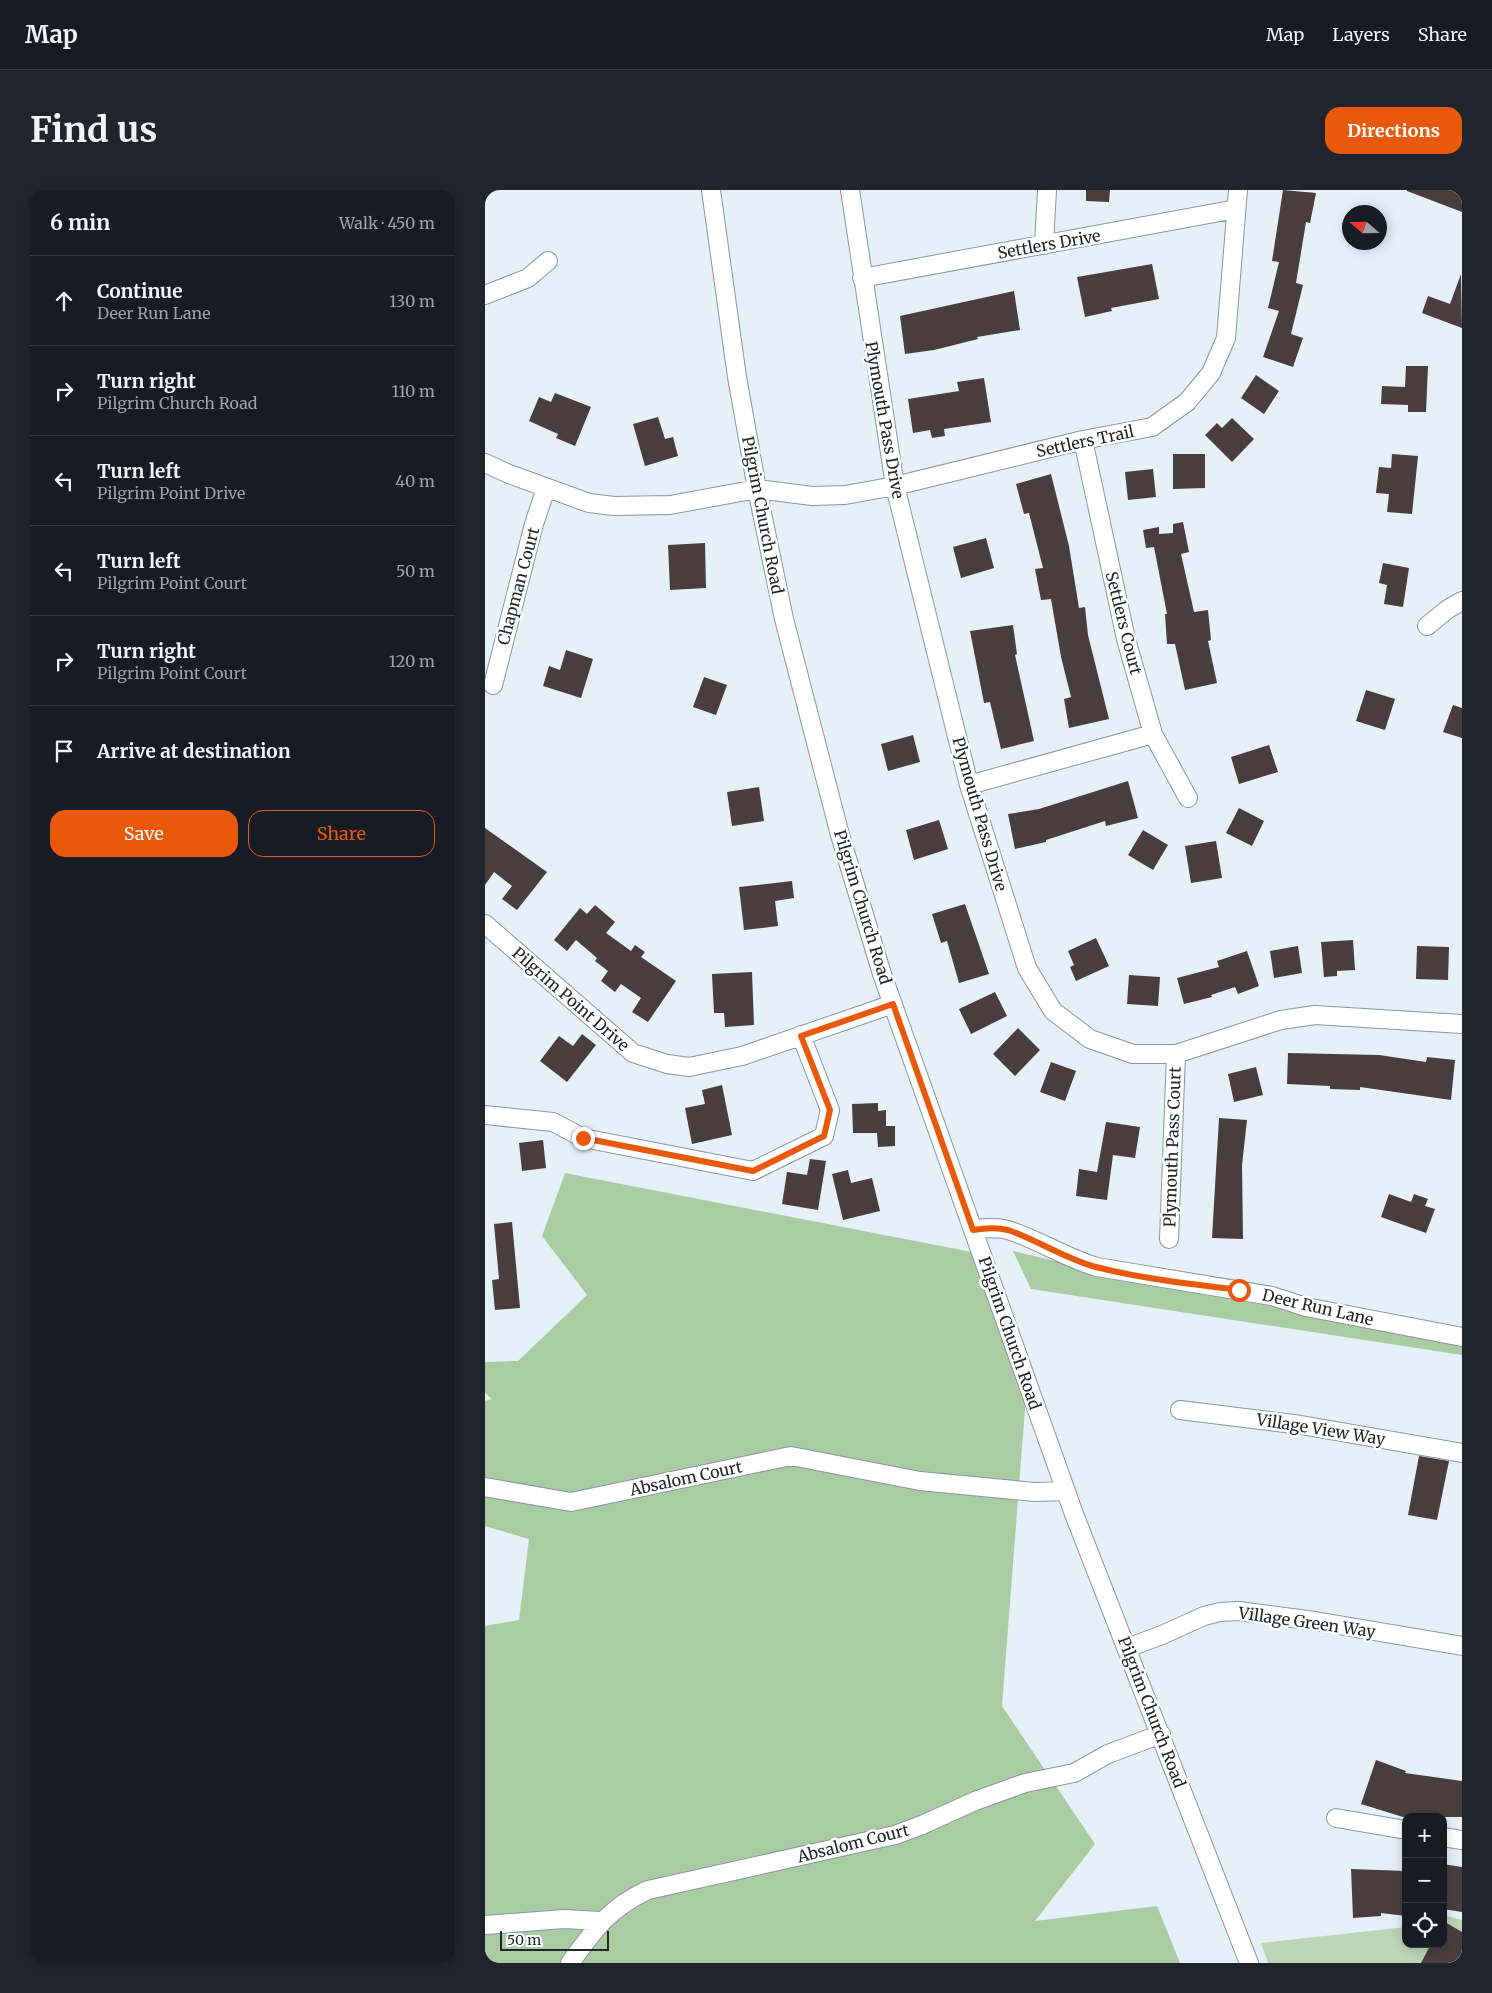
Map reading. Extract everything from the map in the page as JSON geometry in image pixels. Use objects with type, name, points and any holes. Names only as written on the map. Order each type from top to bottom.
[{"type":"street","name":"Pilgrim Church Road","points":[[711,190],[737,378],[757,489],[783,619],[822,774],[893,1004],[1066,1491],[1249,1963]]},
{"type":"street","name":"Plymouth Pass Drive","points":[[850,190],[895,486],[969,785],[1027,968],[1053,1011],[1090,1039],[1133,1054],[1175,1054],[1281,1020],[1315,1015],[1462,1024]]},
{"type":"street","points":[[1044,245],[1047,190]]},
{"type":"street","name":"Settlers Trail","points":[[485,463],[589,503],[614,506],[670,505],[757,489],[812,496],[845,495],[895,486],[1083,440],[1152,427],[1187,402],[1211,373],[1226,338],[1238,190]]},
{"type":"street","name":"Settlers Drive","points":[[862,278],[1236,209]]},
{"type":"street","points":[[485,295],[528,278],[548,261]]},
{"type":"street","name":"Settlers Court","points":[[1083,440],[1126,639],[1153,734],[1188,798]]},
{"type":"street","name":"Chapman Court","points":[[493,685],[534,524],[546,488]]},
{"type":"street","points":[[1427,626],[1447,609],[1462,601]]},
{"type":"street","points":[[969,785],[1153,734]]},
{"type":"street","name":"Pilgrim Point Drive","points":[[485,924],[633,1052],[667,1064],[689,1067],[743,1056],[893,1004]]},
{"type":"street","points":[[485,1116],[553,1122],[583,1138],[753,1171],[824,1136],[830,1110],[801,1036]]},
{"type":"street","name":"Plymouth Pass Court","points":[[1169,1239],[1175,1054]]},
{"type":"street","name":"Deer Run Lane","points":[[973,1230],[991,1228],[1007,1230],[1072,1260],[1097,1268],[1272,1296],[1306,1307],[1462,1337]]},
{"type":"street","name":"Village View Way","points":[[1180,1410],[1301,1425],[1462,1453]]},
{"type":"street","name":"Absalom Court","points":[[485,1487],[571,1502],[791,1456],[920,1481],[1035,1492],[1066,1491]]},
{"type":"street","name":"Village Green Way","points":[[1127,1648],[1204,1616],[1220,1612],[1239,1611],[1315,1621],[1462,1646]]},
{"type":"street","name":"Absalom Court","points":[[571,1963],[600,1921],[629,1898],[648,1890],[895,1835],[922,1825],[975,1800],[1025,1783],[1073,1773],[1108,1754],[1161,1734]]},
{"type":"street","points":[[1336,1818],[1402,1829]]},
{"type":"street","points":[[1447,1838],[1462,1840]]},
{"type":"street","points":[[485,1925],[565,1919],[600,1921]]},
{"type":"green space","points":[[565,1173],[982,1254],[1027,1383],[1002,1706],[1095,1844],[1035,1921],[1157,1906],[1180,1963],[485,1963],[485,1626],[519,1620],[529,1539],[485,1526],[485,1401],[492,1399],[485,1393],[485,1362],[518,1361],[587,1295],[542,1236]]},
{"type":"green space","points":[[1013,1251],[1157,1285],[1462,1328],[1462,1355],[1031,1289]]},
{"type":"green space","points":[[1447,1916],[1462,1920],[1462,1963],[1268,1963],[1261,1943],[1402,1927],[1402,1948],[1447,1948]]},
{"type":"building","points":[[1086,190],[1110,190],[1109,202],[1086,201]]},
{"type":"building","points":[[1283,190],[1316,193],[1310,223],[1306,222],[1296,283],[1303,285],[1291,334],[1303,338],[1293,367],[1263,357],[1279,311],[1268,308],[1279,262],[1272,261]]},
{"type":"building","points":[[1462,190],[1462,212],[1407,191]]},
{"type":"building","points":[[1152,264],[1159,299],[1111,308],[1112,311],[1085,317],[1077,277]]},
{"type":"building","points":[[1461,274],[1462,328],[1422,313],[1428,296],[1450,304]]},
{"type":"building","points":[[1014,291],[1020,330],[977,337],[978,339],[934,350],[905,354],[900,316]]},
{"type":"building","points":[[1406,366],[1428,366],[1426,412],[1408,412],[1408,405],[1381,404],[1382,386],[1405,387]]},
{"type":"building","points":[[1256,375],[1279,391],[1264,414],[1241,398]]},
{"type":"building","points":[[984,378],[991,422],[944,429],[945,436],[932,438],[930,430],[913,433],[908,399],[959,391],[957,382]]},
{"type":"building","points":[[555,393],[591,407],[575,446],[556,438],[558,434],[529,421],[539,397],[551,402]]},
{"type":"building","points":[[658,417],[665,439],[673,437],[678,456],[645,466],[633,424]]},
{"type":"building","points":[[1232,418],[1254,439],[1232,462],[1205,435],[1217,423],[1222,428]]},
{"type":"building","points":[[1173,454],[1205,454],[1205,488],[1173,489]]},
{"type":"building","points":[[1392,454],[1418,456],[1412,514],[1387,512],[1389,494],[1376,493],[1379,467],[1391,468]]},
{"type":"building","points":[[1153,469],[1156,497],[1128,500],[1125,472]]},
{"type":"building","points":[[1051,474],[1069,546],[1079,608],[1085,607],[1088,635],[1109,719],[1069,728],[1064,699],[1071,697],[1061,657],[1051,599],[1041,600],[1035,569],[1043,568],[1029,513],[1024,514],[1016,484]]},
{"type":"building","points":[[1183,522],[1189,552],[1181,554],[1194,612],[1208,610],[1211,640],[1208,641],[1217,683],[1185,690],[1175,644],[1167,644],[1165,614],[1167,614],[1154,547],[1146,548],[1143,530],[1159,527],[1159,534],[1173,533],[1173,524]]},
{"type":"building","points":[[986,538],[994,568],[961,578],[953,547]]},
{"type":"building","points":[[705,543],[706,588],[670,590],[668,545]]},
{"type":"building","points":[[1383,563],[1409,568],[1403,607],[1384,604],[1387,585],[1379,583]]},
{"type":"building","points":[[1013,625],[1017,654],[1015,655],[1034,741],[1001,749],[990,702],[984,703],[970,631]]},
{"type":"building","points":[[566,650],[593,659],[581,698],[543,686],[549,666],[560,670]]},
{"type":"building","points":[[704,677],[727,685],[716,715],[693,707]]},
{"type":"building","points":[[1366,690],[1395,699],[1385,730],[1356,721]]},
{"type":"building","points":[[1453,705],[1462,708],[1462,738],[1443,732]]},
{"type":"building","points":[[913,735],[920,762],[888,771],[881,744]]},
{"type":"building","points":[[1269,745],[1278,772],[1239,784],[1231,757]]},
{"type":"building","points":[[1128,781],[1138,818],[1106,826],[1105,821],[1046,840],[1046,842],[1015,849],[1008,814],[1039,809]]},
{"type":"building","points":[[759,787],[764,821],[732,826],[727,792]]},
{"type":"building","points":[[1239,808],[1264,821],[1252,846],[1226,833]]},
{"type":"building","points":[[939,820],[948,849],[914,860],[906,830]]},
{"type":"building","points":[[485,828],[547,872],[517,910],[502,899],[512,886],[494,872],[485,885]]},
{"type":"building","points":[[1143,830],[1168,845],[1153,870],[1128,855]]},
{"type":"building","points":[[1216,841],[1222,878],[1191,883],[1185,846]]},
{"type":"building","points":[[792,881],[794,898],[775,901],[778,926],[744,930],[739,887]]},
{"type":"building","points":[[965,904],[989,974],[959,983],[947,941],[941,943],[932,914]]},
{"type":"building","points":[[595,905],[615,922],[606,933],[631,951],[635,945],[645,952],[641,957],[676,981],[648,1022],[632,1012],[641,998],[621,984],[615,992],[601,981],[608,971],[595,961],[597,958],[576,940],[567,951],[554,940],[580,908],[587,914]]},
{"type":"building","points":[[1096,938],[1109,966],[1076,981],[1070,967],[1074,965],[1068,951]]},
{"type":"building","points":[[1353,940],[1355,970],[1337,971],[1337,976],[1324,977],[1321,942]]},
{"type":"building","points":[[1298,946],[1302,973],[1274,978],[1270,951]]},
{"type":"building","points":[[1417,946],[1449,947],[1448,980],[1416,979]]},
{"type":"building","points":[[1247,951],[1259,986],[1238,994],[1235,987],[1211,995],[1212,997],[1184,1004],[1177,978],[1219,967],[1217,961]]},
{"type":"building","points":[[752,972],[754,1025],[725,1027],[724,1013],[714,1013],[712,974]]},
{"type":"building","points":[[1129,975],[1160,977],[1158,1006],[1127,1004]]},
{"type":"building","points":[[995,992],[1007,1016],[971,1034],[959,1009]]},
{"type":"building","points":[[1018,1028],[1040,1050],[1015,1076],[993,1054]]},
{"type":"building","points":[[582,1034],[596,1045],[567,1082],[540,1061],[559,1036],[573,1046]]},
{"type":"building","points":[[1288,1053],[1379,1055],[1426,1062],[1427,1057],[1455,1060],[1451,1100],[1360,1087],[1360,1090],[1330,1089],[1330,1086],[1287,1084]]},
{"type":"building","points":[[1051,1062],[1076,1071],[1065,1101],[1040,1092]]},
{"type":"building","points":[[1256,1067],[1263,1095],[1234,1102],[1228,1074]]},
{"type":"building","points":[[722,1085],[732,1135],[692,1144],[685,1108],[705,1104],[702,1090]]},
{"type":"building","points":[[878,1103],[878,1111],[886,1110],[886,1126],[895,1126],[895,1146],[878,1147],[877,1133],[853,1133],[852,1104]]},
{"type":"building","points":[[1219,1118],[1247,1120],[1242,1165],[1243,1239],[1212,1238]]},
{"type":"building","points":[[1106,1122],[1140,1127],[1135,1158],[1113,1155],[1107,1200],[1076,1196],[1079,1169],[1097,1172]]},
{"type":"building","points":[[543,1140],[546,1168],[522,1171],[519,1143]]},
{"type":"building","points":[[810,1159],[826,1161],[818,1210],[782,1204],[787,1172],[807,1175]]},
{"type":"building","points":[[848,1170],[851,1183],[872,1178],[880,1211],[843,1220],[832,1174]]},
{"type":"building","points":[[1389,1194],[1411,1202],[1414,1194],[1428,1199],[1425,1206],[1435,1209],[1426,1233],[1381,1217]]},
{"type":"building","points":[[512,1222],[520,1308],[495,1310],[492,1280],[499,1279],[494,1224]]},
{"type":"building","points":[[1419,1456],[1449,1461],[1437,1520],[1408,1515]]},
{"type":"building","points":[[1376,1760],[1406,1771],[1405,1773],[1462,1781],[1462,1817],[1447,1817],[1447,1813],[1402,1813],[1402,1817],[1361,1804]]},
{"type":"building","points":[[1447,1865],[1462,1867],[1462,1912],[1447,1910]]},
{"type":"building","points":[[1351,1869],[1402,1871],[1402,1916],[1381,1913],[1381,1916],[1353,1918]]},
{"type":"building","points":[[1447,1923],[1462,1932],[1462,1963],[1421,1963],[1429,1948],[1447,1948]]},
{"type":"route","points":[[583,1138],[753,1171],[824,1136],[830,1110],[801,1036],[893,1004],[973,1230],[991,1228],[1007,1230],[1072,1260],[1097,1268],[1187,1284],[1239,1290]]}]
